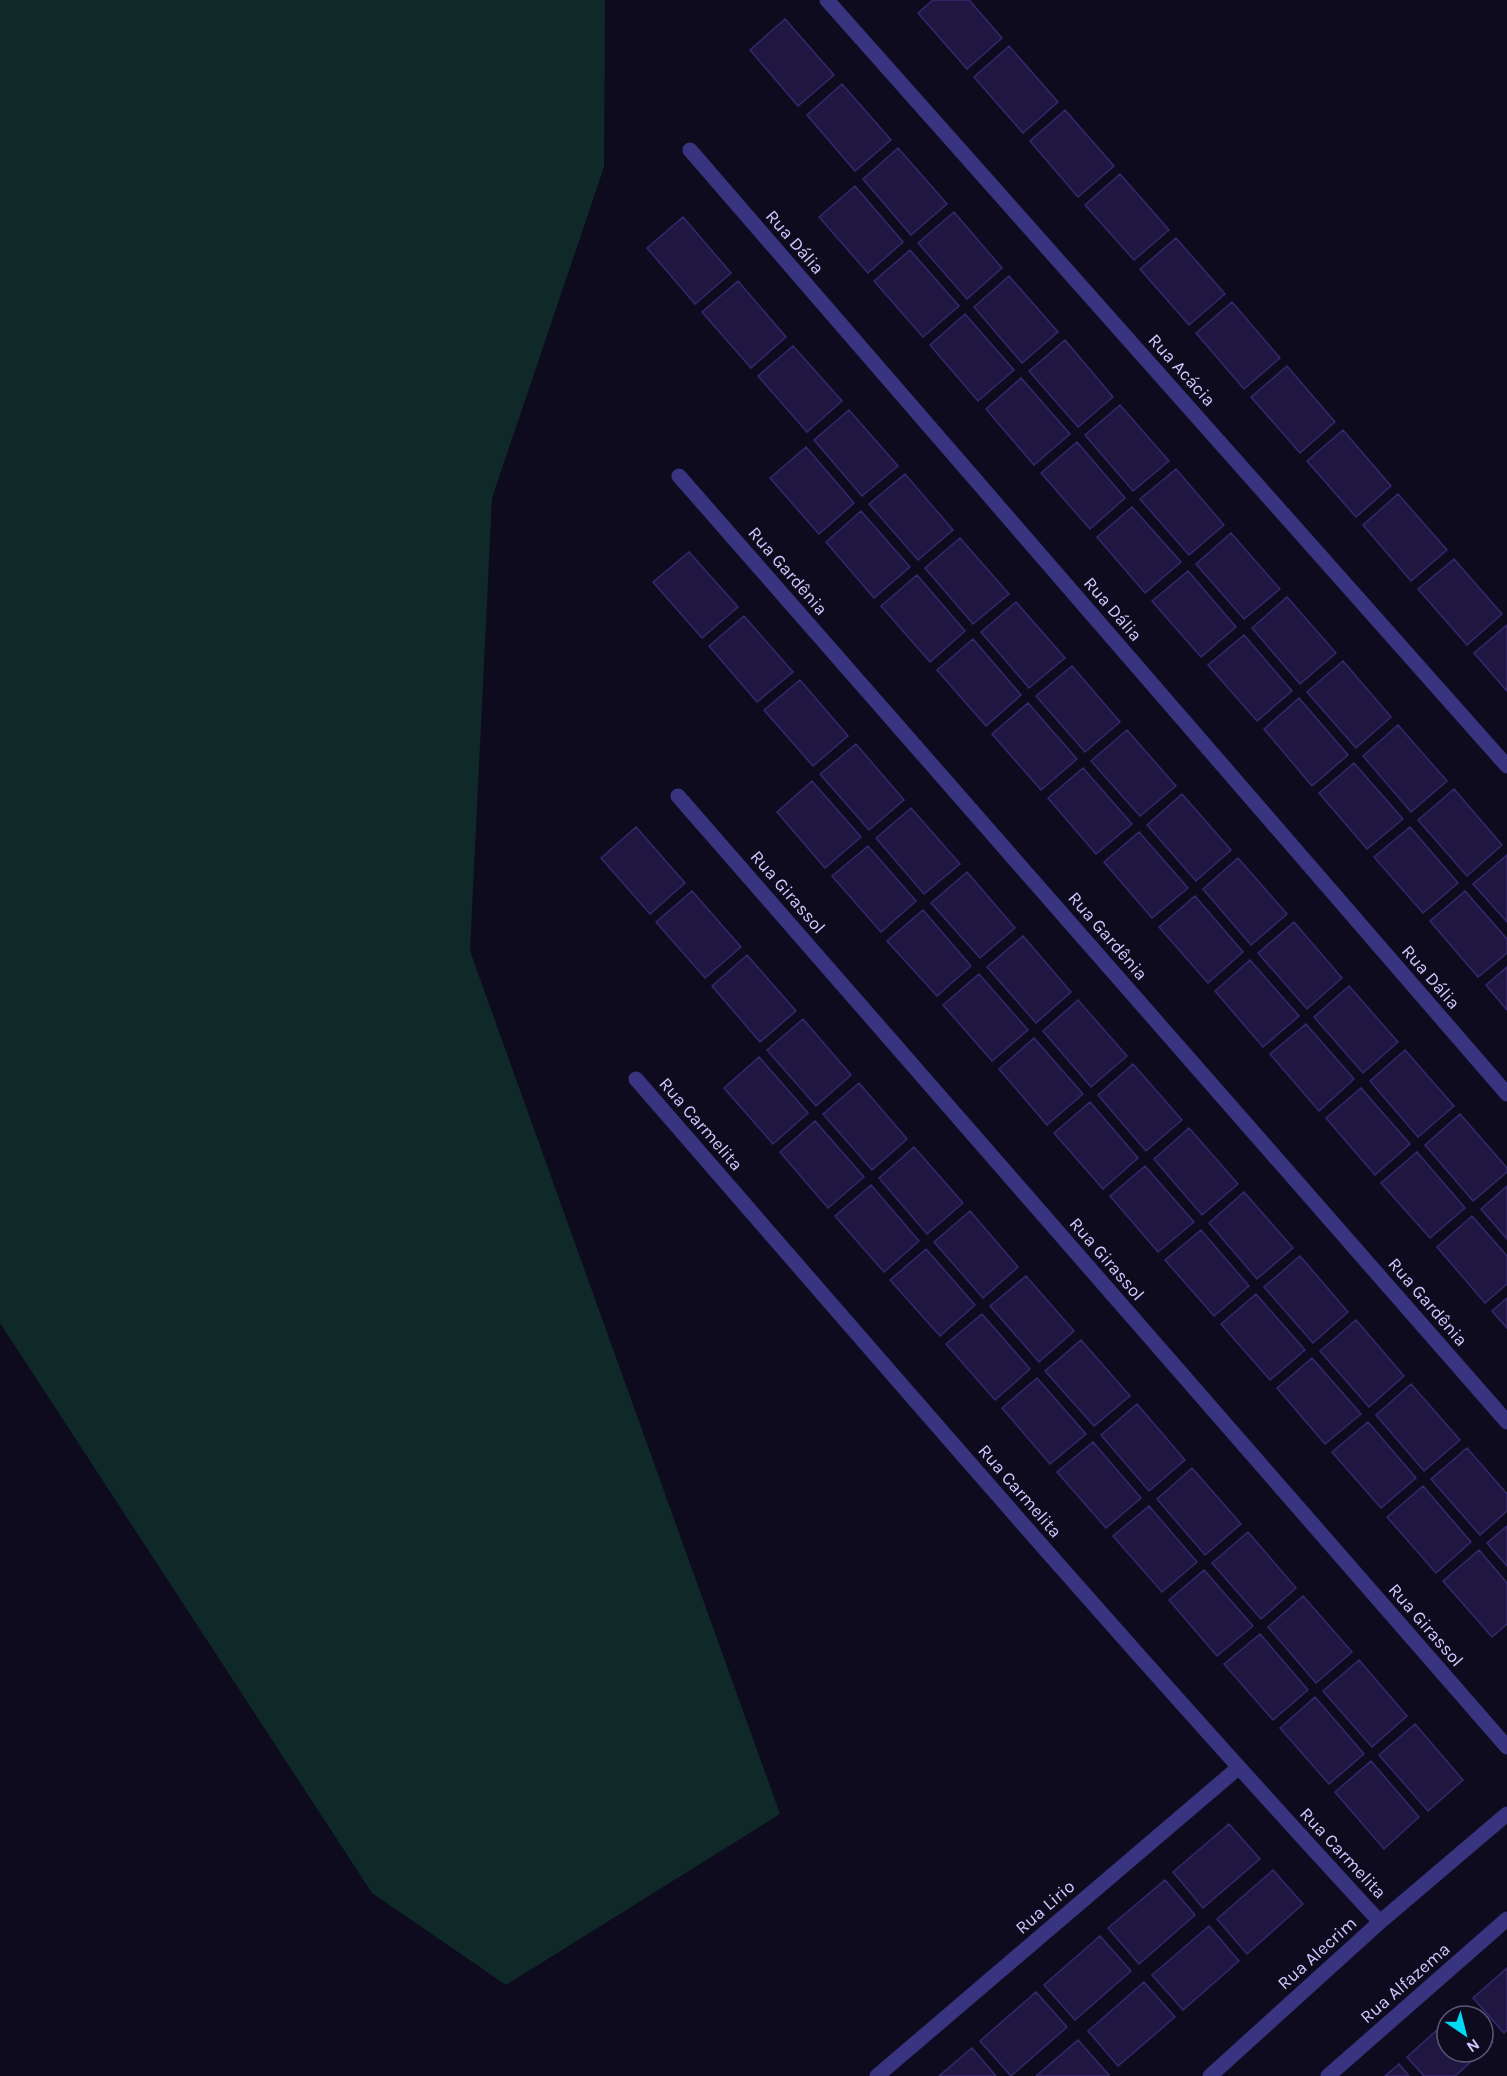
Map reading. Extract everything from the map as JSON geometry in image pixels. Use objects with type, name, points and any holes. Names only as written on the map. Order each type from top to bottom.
[{"type":"street","name":"Rua Acácia","points":[[828,0],[1507,766]]},
{"type":"street","name":"Rua Dália","points":[[690,150],[1507,1094]]},
{"type":"street","name":"Rua Gardênia","points":[[679,476],[1507,1422]]},
{"type":"street","name":"Rua Girassol","points":[[678,796],[1507,1747]]},
{"type":"street","name":"Rua Carmelita","points":[[636,1079],[1238,1768],[1380,1922]]},
{"type":"street","name":"Rua Lirio","points":[[877,2076],[1238,1768]]},
{"type":"street","name":"Rua Alecrim","points":[[1214,2075],[1380,1922],[1507,1814]]},
{"type":"street","name":"Rua Alfazema","points":[[1328,2076],[1507,1919]]},
{"type":"green space","points":[[0,0],[605,0],[604,167],[492,498],[470,951],[780,1814],[506,1985],[372,1893],[0,1323]]},
{"type":"building","points":[[933,0],[969,0],[1002,38],[967,69],[918,13]]},
{"type":"building","points":[[785,19],[834,75],[798,106],[750,50]]},
{"type":"building","points":[[1009,46],[1058,102],[1023,133],[974,77]]},
{"type":"building","points":[[842,84],[891,140],[855,171],[807,115]]},
{"type":"building","points":[[1065,110],[1114,166],[1078,197],[1030,141]]},
{"type":"building","points":[[898,148],[947,204],[911,235],[863,179]]},
{"type":"building","points":[[1120,174],[1169,230],[1134,260],[1085,205]]},
{"type":"building","points":[[855,186],[903,242],[868,273],[819,217]]},
{"type":"building","points":[[954,212],[1002,268],[967,299],[918,243]]},
{"type":"building","points":[[683,217],[731,273],[695,304],[647,248]]},
{"type":"building","points":[[1176,238],[1225,294],[1189,325],[1140,269]]},
{"type":"building","points":[[910,250],[959,306],[923,337],[874,281]]},
{"type":"building","points":[[1009,276],[1058,332],[1022,363],[974,307]]},
{"type":"building","points":[[738,281],[786,337],[751,368],[702,312]]},
{"type":"building","points":[[1232,302],[1280,358],[1244,389],[1196,333]]},
{"type":"building","points":[[965,314],[1014,370],[978,401],[930,345]]},
{"type":"building","points":[[1065,340],[1113,397],[1078,427],[1029,371]]},
{"type":"building","points":[[793,346],[842,401],[807,432],[758,376]]},
{"type":"building","points":[[1287,366],[1335,422],[1300,453],[1251,397]]},
{"type":"building","points":[[1021,378],[1070,434],[1034,465],[986,409]]},
{"type":"building","points":[[1120,405],[1169,461],[1133,491],[1085,435]]},
{"type":"building","points":[[849,410],[898,466],[862,496],[814,440]]},
{"type":"building","points":[[1343,430],[1391,486],[1356,517],[1307,461]]},
{"type":"building","points":[[1077,442],[1125,498],[1090,529],[1041,473]]},
{"type":"building","points":[[806,447],[854,503],[819,534],[770,478]]},
{"type":"building","points":[[1176,469],[1224,525],[1189,555],[1140,499]]},
{"type":"building","points":[[905,474],[953,530],[918,560],[869,504]]},
{"type":"building","points":[[1398,494],[1447,550],[1411,581],[1363,525]]},
{"type":"building","points":[[1132,507],[1181,562],[1145,593],[1097,537]]},
{"type":"building","points":[[861,511],[910,567],[874,598],[826,542]]},
{"type":"building","points":[[1231,533],[1280,589],[1244,619],[1196,564]]},
{"type":"building","points":[[960,538],[1009,594],[973,624],[925,568]]},
{"type":"building","points":[[689,552],[738,607],[702,638],[653,582]]},
{"type":"building","points":[[1454,559],[1502,614],[1467,645],[1418,589]]},
{"type":"building","points":[[1188,571],[1236,627],[1201,657],[1152,601]]},
{"type":"building","points":[[917,575],[965,631],[930,662],[881,606]]},
{"type":"building","points":[[1287,597],[1336,653],[1300,684],[1252,628]]},
{"type":"building","points":[[1016,602],[1065,658],[1029,688],[981,632]]},
{"type":"building","points":[[744,616],[793,672],[757,702],[709,646]]},
{"type":"building","points":[[1507,625],[1507,691],[1474,653]]},
{"type":"building","points":[[1244,635],[1292,691],[1257,721],[1208,665]]},
{"type":"building","points":[[973,639],[1021,695],[986,726],[937,670]]},
{"type":"building","points":[[1343,661],[1391,717],[1356,748],[1307,692]]},
{"type":"building","points":[[1072,666],[1120,722],[1085,752],[1036,696]]},
{"type":"building","points":[[800,680],[848,736],[813,766],[764,710]]},
{"type":"building","points":[[1299,698],[1348,755],[1312,786],[1264,729]]},
{"type":"building","points":[[1028,703],[1077,759],[1041,790],[992,734]]},
{"type":"building","points":[[1398,725],[1447,781],[1411,812],[1363,756]]},
{"type":"building","points":[[1127,730],[1176,786],[1140,816],[1091,761]]},
{"type":"building","points":[[856,744],[904,800],[869,830],[820,774]]},
{"type":"building","points":[[1354,763],[1403,819],[1367,849],[1319,793]]},
{"type":"building","points":[[1083,768],[1132,824],[1096,854],[1048,798]]},
{"type":"building","points":[[812,781],[861,837],[825,868],[777,812]]},
{"type":"building","points":[[1454,789],[1502,845],[1467,876],[1418,820]]},
{"type":"building","points":[[1182,794],[1231,850],[1196,881],[1147,825]]},
{"type":"building","points":[[911,808],[960,864],[924,894],[876,838]]},
{"type":"building","points":[[636,827],[685,883],[650,914],[601,858]]},
{"type":"building","points":[[1410,827],[1458,883],[1423,913],[1374,857]]},
{"type":"building","points":[[1139,832],[1188,888],[1152,918],[1104,862]]},
{"type":"building","points":[[868,846],[916,901],[881,932],[832,876]]},
{"type":"building","points":[[1507,855],[1507,922],[1473,884]]},
{"type":"building","points":[[1238,858],[1287,914],[1251,945],[1203,889]]},
{"type":"building","points":[[967,872],[1015,928],[980,958],[931,903]]},
{"type":"building","points":[[692,891],[741,947],[705,978],[656,922]]},
{"type":"building","points":[[1465,891],[1507,939],[1507,953],[1478,977],[1430,921]]},
{"type":"building","points":[[1195,896],[1243,952],[1208,983],[1159,927]]},
{"type":"building","points":[[923,910],[971,966],[937,996],[887,941]]},
{"type":"building","points":[[1294,922],[1342,978],[1307,1009],[1258,953]]},
{"type":"building","points":[[1023,936],[1071,992],[1036,1023],[987,967]]},
{"type":"building","points":[[747,955],[796,1011],[760,1042],[712,986]]},
{"type":"building","points":[[1250,960],[1299,1016],[1263,1047],[1215,991]]},
{"type":"building","points":[[1507,967],[1507,1010],[1486,985]]},
{"type":"building","points":[[979,974],[1028,1030],[992,1061],[943,1005]]},
{"type":"building","points":[[1349,986],[1398,1042],[1363,1073],[1314,1017]]},
{"type":"building","points":[[1078,1000],[1127,1056],[1091,1087],[1043,1031]]},
{"type":"building","points":[[803,1019],[851,1075],[816,1106],[767,1050]]},
{"type":"building","points":[[1306,1024],[1354,1079],[1319,1111],[1270,1054]]},
{"type":"building","points":[[1034,1038],[1083,1094],[1047,1125],[999,1069]]},
{"type":"building","points":[[1405,1050],[1454,1106],[1418,1137],[1370,1081]]},
{"type":"building","points":[[759,1057],[808,1113],[773,1144],[724,1088]]},
{"type":"building","points":[[1133,1064],[1182,1120],[1146,1151],[1098,1095]]},
{"type":"building","points":[[859,1083],[907,1139],[872,1170],[823,1114]]},
{"type":"building","points":[[1361,1088],[1410,1144],[1375,1175],[1326,1118]]},
{"type":"building","points":[[1090,1102],[1138,1158],[1103,1189],[1054,1133]]},
{"type":"building","points":[[1460,1114],[1507,1168],[1507,1172],[1473,1201],[1425,1145]]},
{"type":"building","points":[[815,1121],[864,1177],[828,1208],[780,1152]]},
{"type":"building","points":[[1189,1128],[1238,1184],[1202,1215],[1154,1159]]},
{"type":"building","points":[[914,1147],[963,1203],[927,1234],[879,1178]]},
{"type":"building","points":[[1417,1152],[1465,1208],[1430,1238],[1381,1183]]},
{"type":"building","points":[[1145,1166],[1194,1222],[1158,1252],[1110,1196]]},
{"type":"building","points":[[871,1185],[919,1241],[884,1272],[835,1216]]},
{"type":"building","points":[[1507,1186],[1507,1239],[1481,1209]]},
{"type":"building","points":[[1244,1192],[1293,1248],[1257,1279],[1209,1223]]},
{"type":"building","points":[[970,1211],[1018,1267],[983,1298],[934,1242]]},
{"type":"building","points":[[1472,1216],[1507,1256],[1507,1284],[1485,1303],[1437,1247]]},
{"type":"building","points":[[1201,1230],[1249,1286],[1214,1316],[1165,1260]]},
{"type":"building","points":[[926,1249],[975,1305],[940,1336],[890,1280]]},
{"type":"building","points":[[1300,1256],[1348,1312],[1313,1343],[1264,1287]]},
{"type":"building","points":[[1026,1276],[1074,1331],[1039,1362],[990,1306]]},
{"type":"building","points":[[1256,1294],[1305,1350],[1270,1380],[1221,1324]]},
{"type":"building","points":[[1507,1298],[1507,1328],[1492,1311]]},
{"type":"building","points":[[982,1314],[1030,1369],[995,1400],[946,1344]]},
{"type":"building","points":[[1356,1320],[1404,1376],[1369,1407],[1320,1351]]},
{"type":"building","points":[[1081,1340],[1130,1396],[1094,1426],[1045,1371]]},
{"type":"building","points":[[1312,1358],[1361,1414],[1325,1444],[1277,1388]]},
{"type":"building","points":[[1037,1378],[1086,1434],[1050,1464],[1002,1408]]},
{"type":"building","points":[[1411,1384],[1460,1440],[1424,1471],[1376,1415]]},
{"type":"building","points":[[1137,1404],[1185,1460],[1149,1491],[1101,1435]]},
{"type":"building","points":[[1368,1422],[1416,1478],[1381,1508],[1332,1452]]},
{"type":"building","points":[[1093,1442],[1141,1498],[1106,1528],[1057,1472]]},
{"type":"building","points":[[1467,1448],[1507,1494],[1507,1511],[1480,1535],[1431,1479]]},
{"type":"building","points":[[1192,1468],[1241,1524],[1205,1555],[1157,1499]]},
{"type":"building","points":[[1423,1486],[1471,1542],[1436,1573],[1387,1517]]},
{"type":"building","points":[[1149,1506],[1197,1562],[1162,1592],[1113,1536]]},
{"type":"building","points":[[1507,1526],[1507,1566],[1487,1543]]},
{"type":"building","points":[[1248,1532],[1296,1588],[1261,1619],[1212,1563]]},
{"type":"building","points":[[1479,1550],[1507,1583],[1507,1624],[1492,1637],[1443,1581]]},
{"type":"building","points":[[1204,1570],[1253,1626],[1217,1656],[1169,1600]]},
{"type":"building","points":[[1303,1596],[1352,1652],[1316,1683],[1268,1627]]},
{"type":"building","points":[[1260,1634],[1308,1690],[1273,1720],[1224,1664]]},
{"type":"building","points":[[1359,1660],[1407,1716],[1372,1747],[1323,1691]]},
{"type":"building","points":[[1315,1697],[1364,1754],[1329,1784],[1280,1728]]},
{"type":"building","points":[[1415,1724],[1463,1780],[1428,1811],[1379,1755]]},
{"type":"building","points":[[1371,1761],[1419,1817],[1384,1849],[1335,1792]]},
{"type":"building","points":[[1229,1824],[1260,1859],[1203,1908],[1173,1872]]},
{"type":"building","points":[[1273,1870],[1303,1904],[1247,1954],[1217,1919]]},
{"type":"building","points":[[1165,1880],[1195,1915],[1139,1964],[1108,1928]]},
{"type":"building","points":[[1209,1926],[1239,1961],[1183,2010],[1152,1975]]},
{"type":"building","points":[[1100,1936],[1131,1971],[1075,2020],[1044,1985]]},
{"type":"building","points":[[1507,1968],[1507,2030],[1504,2033],[1495,2023],[1495,2004],[1478,2004],[1473,1998]]},
{"type":"building","points":[[1144,1982],[1175,2017],[1118,2066],[1088,2031]]},
{"type":"building","points":[[1036,1992],[1067,2027],[1011,2076],[980,2041]]},
{"type":"building","points":[[1435,2032],[1435,2064],[1468,2064],[1455,2076],[1424,2076],[1407,2057]]},
{"type":"building","points":[[1078,2040],[1109,2075],[1036,2076]]},
{"type":"building","points":[[972,2048],[996,2076],[939,2076]]},
{"type":"building","points":[[1399,2064],[1409,2076],[1385,2076]]}]
